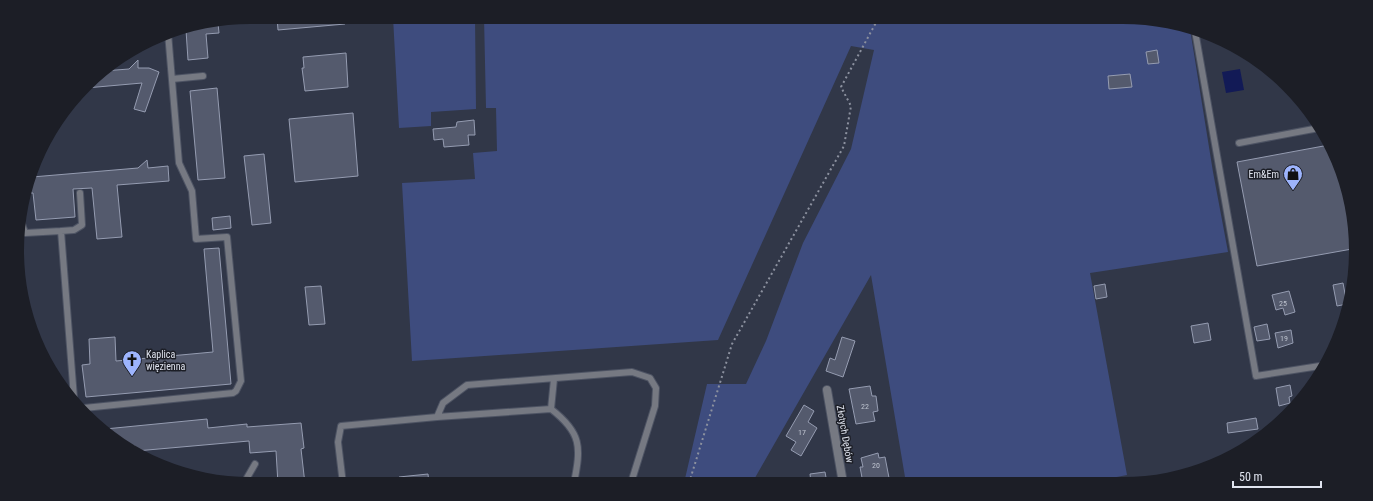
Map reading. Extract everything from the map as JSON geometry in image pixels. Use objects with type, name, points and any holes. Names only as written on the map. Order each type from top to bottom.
[{"type":"street","name":"Złotych Dębów","points":[[827,390],[842,477]]},
{"type":"lane","points":[[1196,36],[1256,376],[1317,366]]},
{"type":"lane","points":[[87,408],[233,393],[239,388],[241,382],[227,237],[196,239],[192,191],[179,163],[169,39]]},
{"type":"lane","points":[[172,79],[204,76]]},
{"type":"lane","points":[[1239,143],[1314,129]]},
{"type":"lane","points":[[25,232],[25,233],[74,230],[82,225],[80,193]]},
{"type":"lane","points":[[61,231],[73,391]]},
{"type":"lane","points":[[437,417],[443,403],[467,385],[632,372],[650,378],[656,388],[654,406],[633,477]]},
{"type":"lane","points":[[551,409],[554,379]]},
{"type":"lane","points":[[341,477],[338,442],[341,426],[437,417],[551,409],[565,420],[573,432],[577,442],[579,454],[575,477]]},
{"type":"lane","points":[[247,477],[255,464]]},
{"type":"path","points":[[691,477],[732,344],[844,146],[851,106],[841,87],[874,24]]},
{"type":"shaded area","points":[[393,24],[475,24],[476,109],[431,112],[431,126],[399,128]]},
{"type":"shaded area","points":[[484,24],[1137,24],[1167,28],[1191,35],[1213,172],[1228,252],[1090,273],[1127,475],[1117,477],[905,477],[871,275],[755,477],[685,477],[707,384],[746,384],[766,341],[803,243],[851,149],[874,50],[851,46],[718,340],[412,361],[402,183],[475,179],[473,153],[497,151],[496,108],[486,108]]},
{"type":"shaded area","points":[[1240,69],[1244,90],[1226,93],[1222,72]]},
{"type":"building","points":[[278,24],[345,24],[278,30]]},
{"type":"building","points":[[218,26],[219,33],[206,34],[208,58],[188,60],[186,34]]},
{"type":"building","points":[[1157,50],[1159,63],[1148,64],[1146,52]]},
{"type":"building","points":[[346,53],[348,87],[305,91],[302,68],[304,68],[303,57]]},
{"type":"building","points":[[138,60],[138,68],[149,68],[159,72],[145,112],[134,109],[142,83],[93,87],[114,70],[129,69]]},
{"type":"building","points":[[1130,74],[1132,87],[1109,89],[1108,76]]},
{"type":"building","points":[[217,88],[225,178],[198,180],[190,91]]},
{"type":"building","points":[[353,113],[358,176],[295,182],[289,119]]},
{"type":"building","points":[[474,120],[475,135],[468,135],[469,145],[444,147],[443,139],[434,140],[433,129],[456,127],[457,122]]},
{"type":"building","name":"Em&Em","points":[[1324,146],[1337,178],[1345,206],[1349,236],[1349,250],[1257,266],[1237,162]]},
{"type":"building","points":[[264,154],[271,223],[252,225],[244,156]]},
{"type":"building","points":[[147,160],[148,168],[168,166],[169,181],[117,185],[122,237],[97,239],[92,188],[73,189],[75,217],[36,220],[33,193],[32,193],[36,177],[138,168]]},
{"type":"building","points":[[230,216],[231,228],[213,230],[212,218]]},
{"type":"building","points":[[219,248],[231,384],[86,397],[82,365],[90,364],[89,339],[115,337],[116,361],[213,352],[204,249]]},
{"type":"building","points":[[1343,283],[1345,294],[1342,305],[1337,306],[1333,285]]},
{"type":"building","points":[[1105,284],[1107,297],[1096,299],[1094,286]]},
{"type":"building","points":[[321,286],[325,324],[309,325],[305,287]]},
{"type":"building","points":[[1289,291],[1295,312],[1285,315],[1283,308],[1276,310],[1272,295]]},
{"type":"building","points":[[1208,323],[1211,340],[1194,343],[1191,326]]},
{"type":"building","points":[[1267,324],[1270,339],[1257,341],[1254,327]]},
{"type":"building","points":[[1291,330],[1293,343],[1278,348],[1275,333]]},
{"type":"building","points":[[842,337],[855,341],[843,377],[826,371],[830,358],[835,360]]},
{"type":"building","points":[[1290,385],[1292,396],[1289,397],[1290,403],[1279,406],[1276,388]]},
{"type":"building","points":[[870,386],[872,396],[876,396],[878,411],[873,412],[875,421],[856,424],[849,389]]},
{"type":"building","points":[[804,405],[814,411],[808,422],[817,428],[801,456],[791,450],[796,442],[786,436]]},
{"type":"building","points":[[1256,418],[1258,429],[1228,433],[1227,423]]},
{"type":"building","points":[[207,419],[208,428],[247,424],[247,427],[301,423],[304,448],[301,449],[304,477],[278,477],[276,451],[250,453],[249,441],[143,450],[111,428]]},
{"type":"building","points":[[878,453],[879,458],[885,457],[889,477],[862,477],[860,467],[863,467],[861,458]]},
{"type":"building","points":[[825,472],[826,477],[810,477],[810,474]]},
{"type":"building","points":[[428,474],[428,477],[399,477]]},
{"type":"place","name":"Em&Em","points":[[1293,191]]},
{"type":"place","name":"Kaplica więzienna","points":[[132,377]]}]
